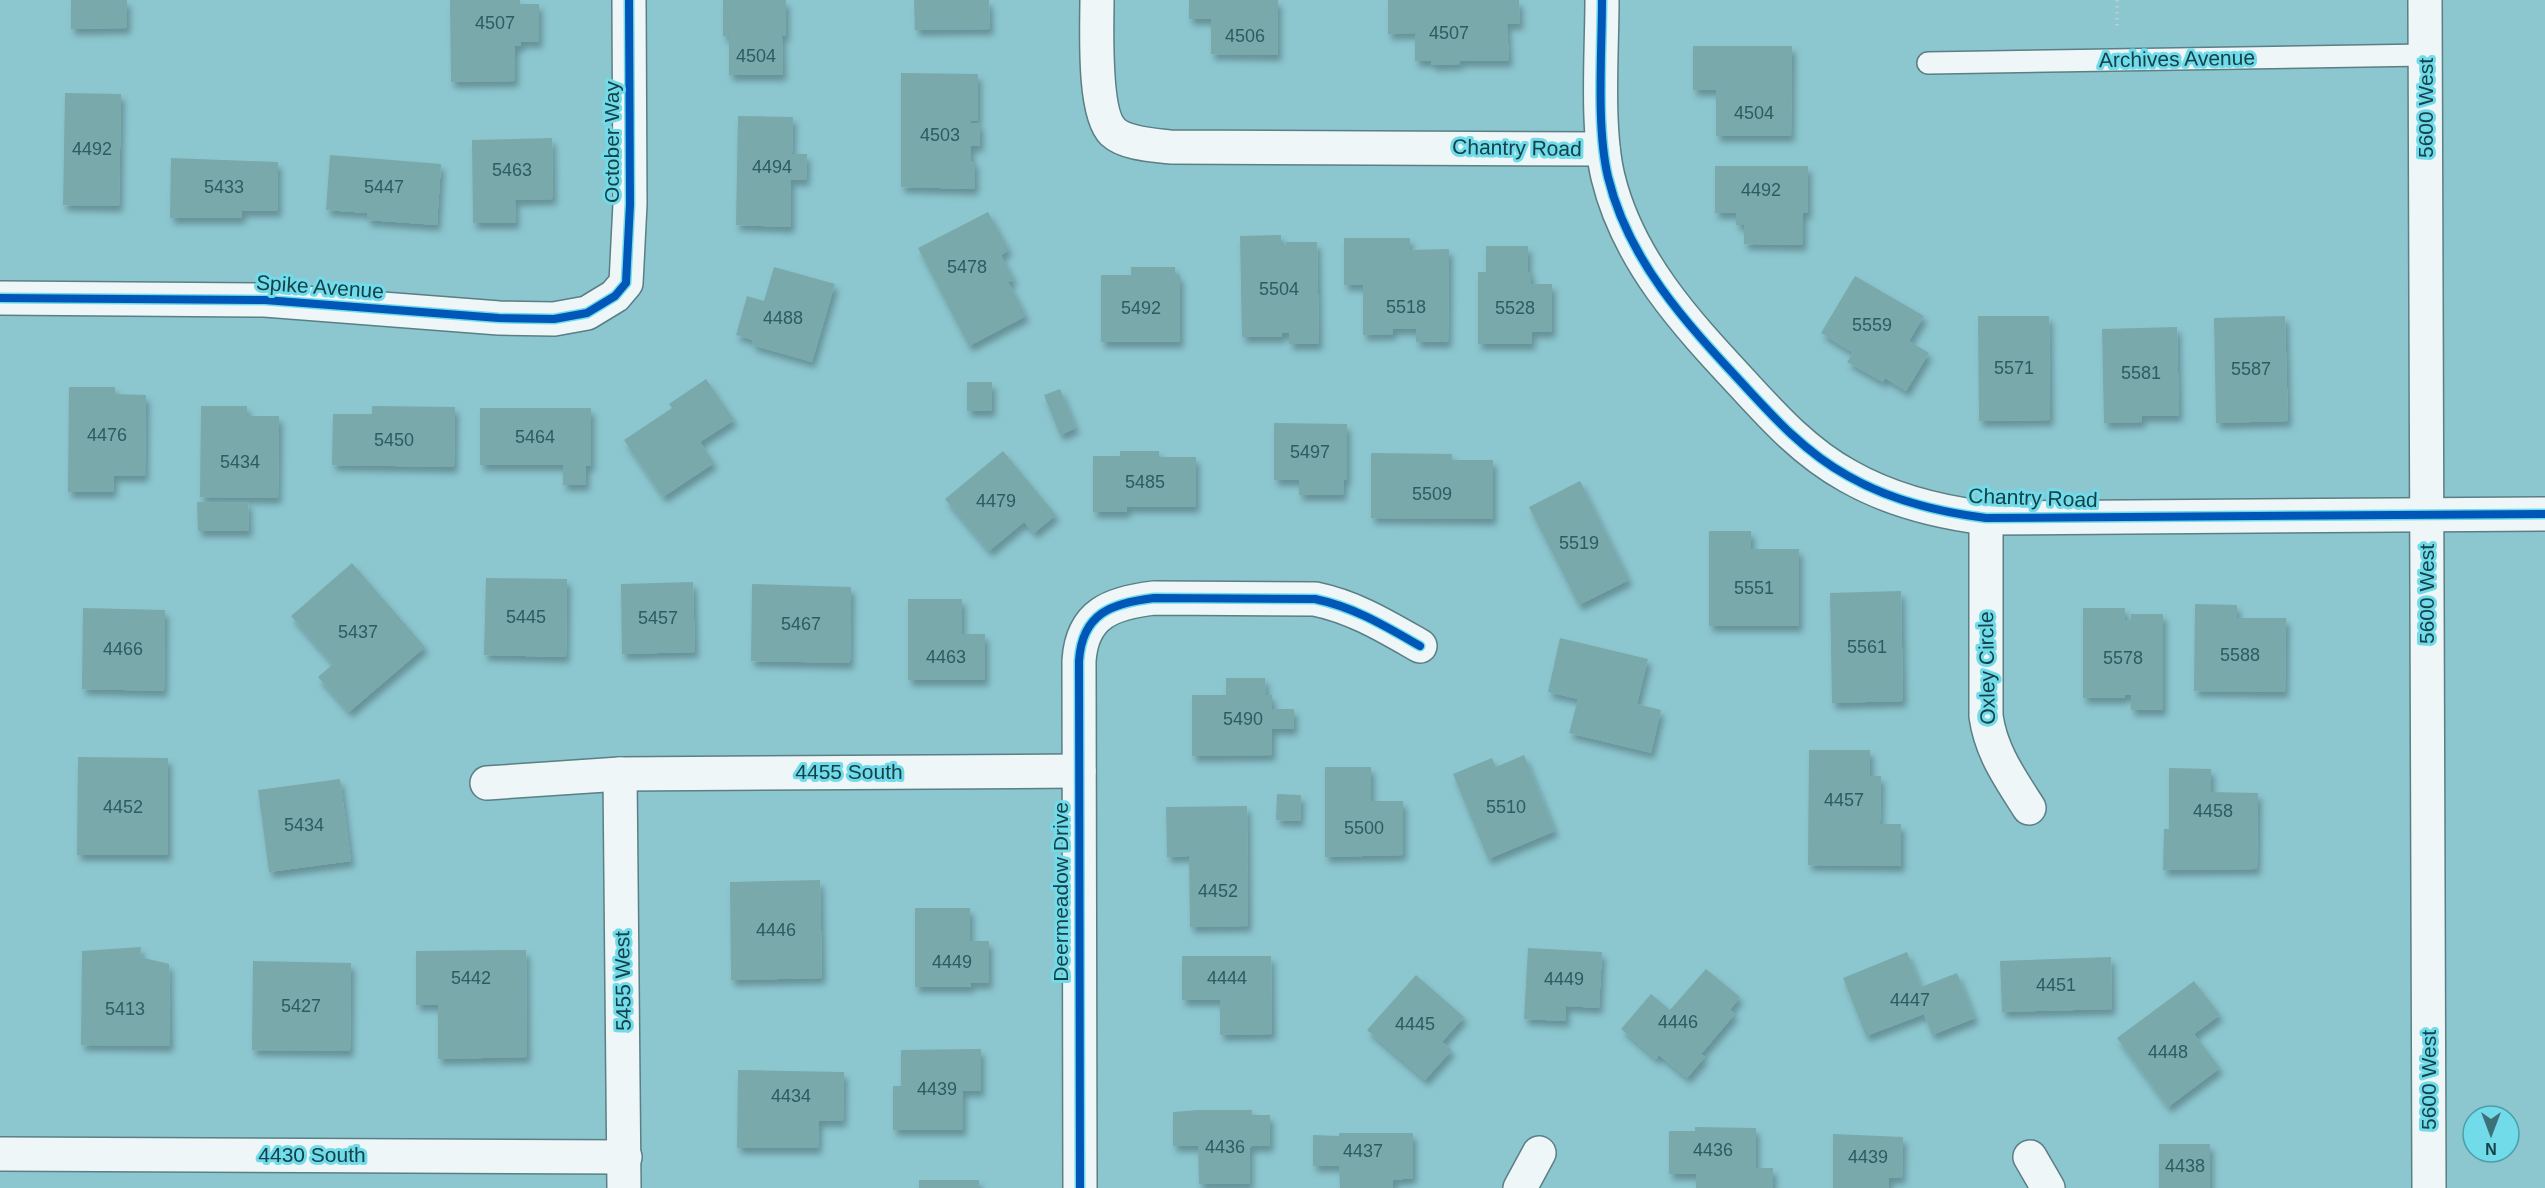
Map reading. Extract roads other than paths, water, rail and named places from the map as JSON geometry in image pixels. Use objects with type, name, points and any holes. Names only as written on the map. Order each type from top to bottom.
[{"type":"street","name":"October Way","points":[[626,283],[630,204],[629,0]]},
{"type":"street","name":"Chantry Road","points":[[1097,0],[1097,74],[1104,114],[1112,131],[1131,140],[1170,147],[1604,149],[1615,203],[1626,229],[1656,282],[1719,359],[1792,435],[1828,464],[1880,491],[1948,513],[1986,518],[2545,514]]},
{"type":"street","points":[[1602,0],[1604,149]]},
{"type":"street","name":"5600 West","points":[[2425,0],[2429,1188]]},
{"type":"street","name":"Spike Avenue","points":[[0,298],[265,300],[455,315],[554,319],[587,313],[615,296],[626,283]]},
{"type":"street","name":"Oxley Circle","points":[[1986,518],[1986,716],[1989,736],[1996,755],[2029,808]]},
{"type":"street","name":"Deermeadow Drive","points":[[1080,1188],[1080,644],[1087,628],[1109,608],[1131,601],[1154,598],[1315,599],[1340,604],[1368,616],[1420,646]]},
{"type":"street","name":"4455 South","points":[[487,783],[620,774],[1079,771]]},
{"type":"street","name":"5455 West","points":[[620,774],[624,1172]]},
{"type":"street","points":[[1520,1188],[1539,1153]]},
{"type":"street","name":"4430 South","points":[[0,1154],[624,1172]]},
{"type":"street","points":[[2030,1157],[2048,1188]]},
{"type":"lane","name":"Archives Avenue","points":[[1928,63],[2425,55]]}]
